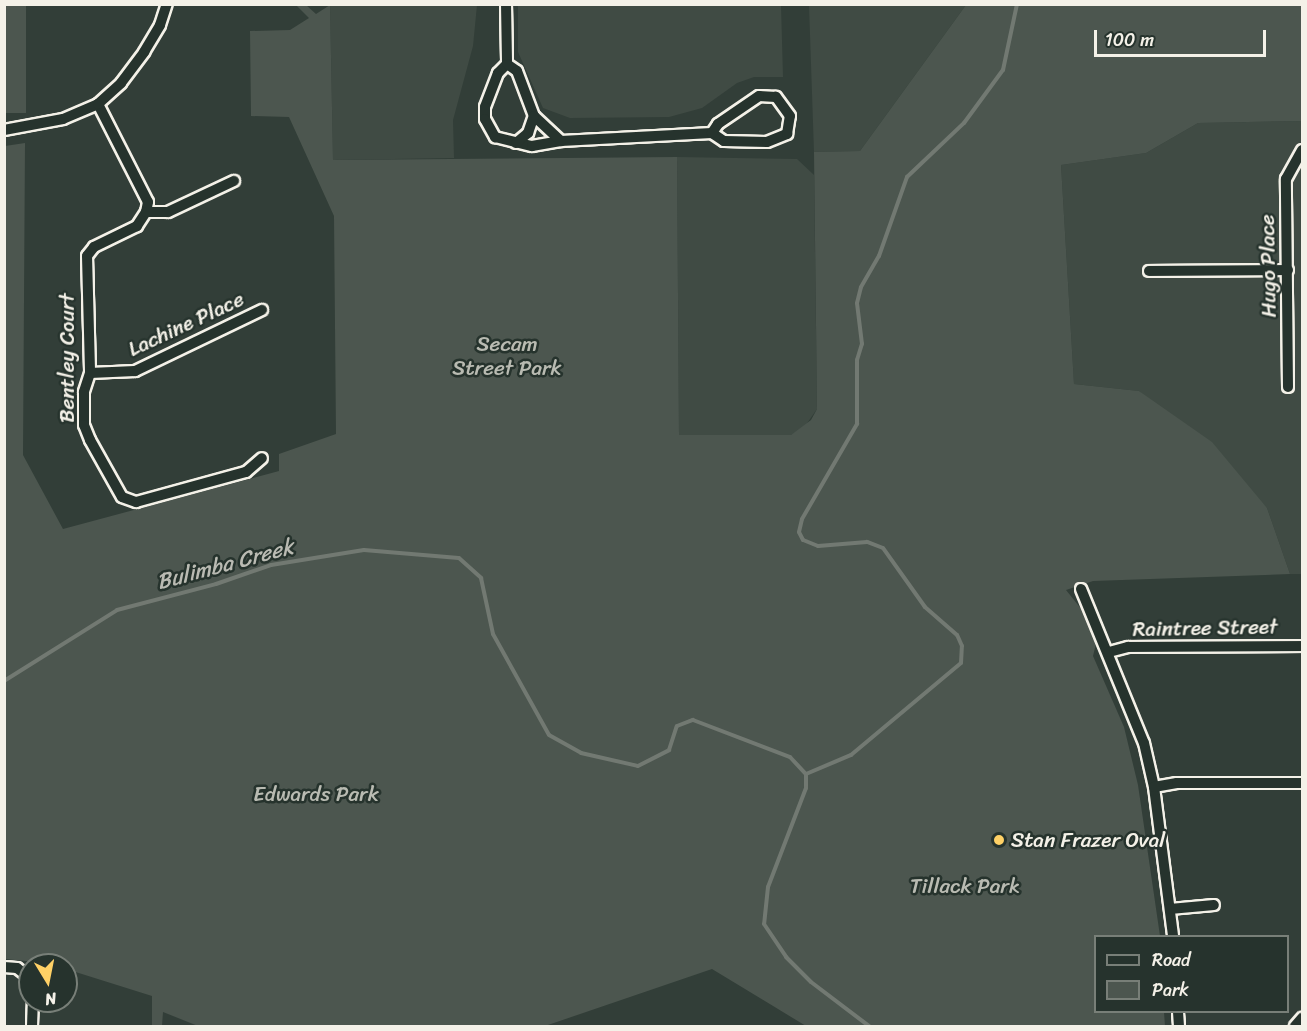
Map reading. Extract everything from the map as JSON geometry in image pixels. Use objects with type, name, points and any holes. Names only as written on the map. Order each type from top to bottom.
[{"type":"street","points":[[4,130],[63,119],[98,104],[121,83],[144,52],[160,25],[167,4]]},
{"type":"street","points":[[506,4],[507,64],[489,96],[485,119],[495,137],[516,143],[554,145],[561,141],[712,134],[724,141],[778,140],[787,134],[790,116],[776,97],[759,96],[718,124],[712,134]]},
{"type":"street","points":[[507,64],[517,71],[534,116],[561,141]]},
{"type":"street","points":[[98,104],[148,201],[146,212],[168,212],[234,181]]},
{"type":"street","points":[[516,143],[528,133],[534,116]]},
{"type":"street","name":"Hugo Place","points":[[1288,387],[1286,178],[1302,150]]},
{"type":"street","name":"Bentley Court","points":[[146,212],[137,226],[94,247],[87,256],[90,373],[84,392],[84,425],[122,497],[136,502],[246,472],[262,458]]},
{"type":"street","points":[[1149,271],[1288,270]]},
{"type":"street","name":"Lachine Place","points":[[90,373],[135,371],[262,310]]},
{"type":"street","points":[[1081,589],[1137,721],[1154,787],[1173,935]]},
{"type":"street","name":"Raintree Street","points":[[1109,652],[1128,647],[1302,646]]},
{"type":"street","points":[[1154,787],[1177,783],[1302,783]]},
{"type":"street","points":[[1170,909],[1214,905]]},
{"type":"street","points":[[1295,1026],[1302,1018]]},
{"type":"shaded area","points":[[518,4],[794,5],[781,5],[783,77],[754,77],[737,83],[702,108],[669,117],[570,118],[543,108],[518,52]]},
{"type":"shaded area","points":[[330,5],[477,5],[473,46],[453,120],[454,158],[333,160]]},
{"type":"shaded area","points":[[809,5],[966,5],[860,151],[814,152]]},
{"type":"shaded area","points":[[1302,121],[1302,574],[1290,574],[1267,508],[1139,391],[1074,384],[1061,165],[1146,153],[1198,123]]},
{"type":"shaded area","points":[[677,157],[797,159],[814,175],[817,409],[803,429],[791,435],[679,435]]},
{"type":"green space","points":[[4,5],[26,5],[26,113],[4,113]]},
{"type":"green space","points":[[296,5],[306,5],[316,14],[330,5],[333,160],[677,157],[679,435],[791,435],[811,420],[817,409],[814,152],[860,151],[966,5],[1302,5],[1302,121],[1198,123],[1146,153],[1061,165],[1074,384],[1139,391],[1212,442],[1267,508],[1290,574],[1093,581],[1066,590],[1099,631],[1093,656],[1124,727],[1138,785],[1160,935],[1094,935],[1094,1013],[1164,1013],[1165,1026],[806,1026],[712,969],[545,1026],[198,1026],[163,1012],[162,1026],[152,1026],[152,996],[78,973],[78,953],[18,953],[18,960],[5,959],[5,146],[25,143],[23,455],[63,529],[279,471],[279,454],[336,434],[334,216],[289,117],[251,116],[250,31],[290,30],[309,18]]},
{"type":"waterway","points":[[806,774],[851,755],[961,663],[962,646],[957,635],[925,607],[883,548],[867,542],[818,546],[803,540],[799,532],[802,519],[857,424],[857,360],[862,344],[857,303],[861,287],[879,256],[907,177],[964,123],[1003,70],[1017,4]]},
{"type":"waterway","name":"Bulimba Creek","points":[[4,681],[117,610],[216,584],[271,565],[364,550],[459,558],[481,578],[493,634],[549,735],[581,753],[638,766],[669,750],[677,726],[693,720],[790,757],[806,774],[806,788],[768,887],[764,924],[786,957],[811,982],[869,1026]]},
{"type":"place","name":"Stan Frazer Oval","points":[[999,840]]},
{"type":"park label","name":"Secam Street Park","points":[[507,356]]},
{"type":"park label","name":"Edwards Park","points":[[316,794]]},
{"type":"park label","name":"Tillack Park","points":[[965,886]]}]
